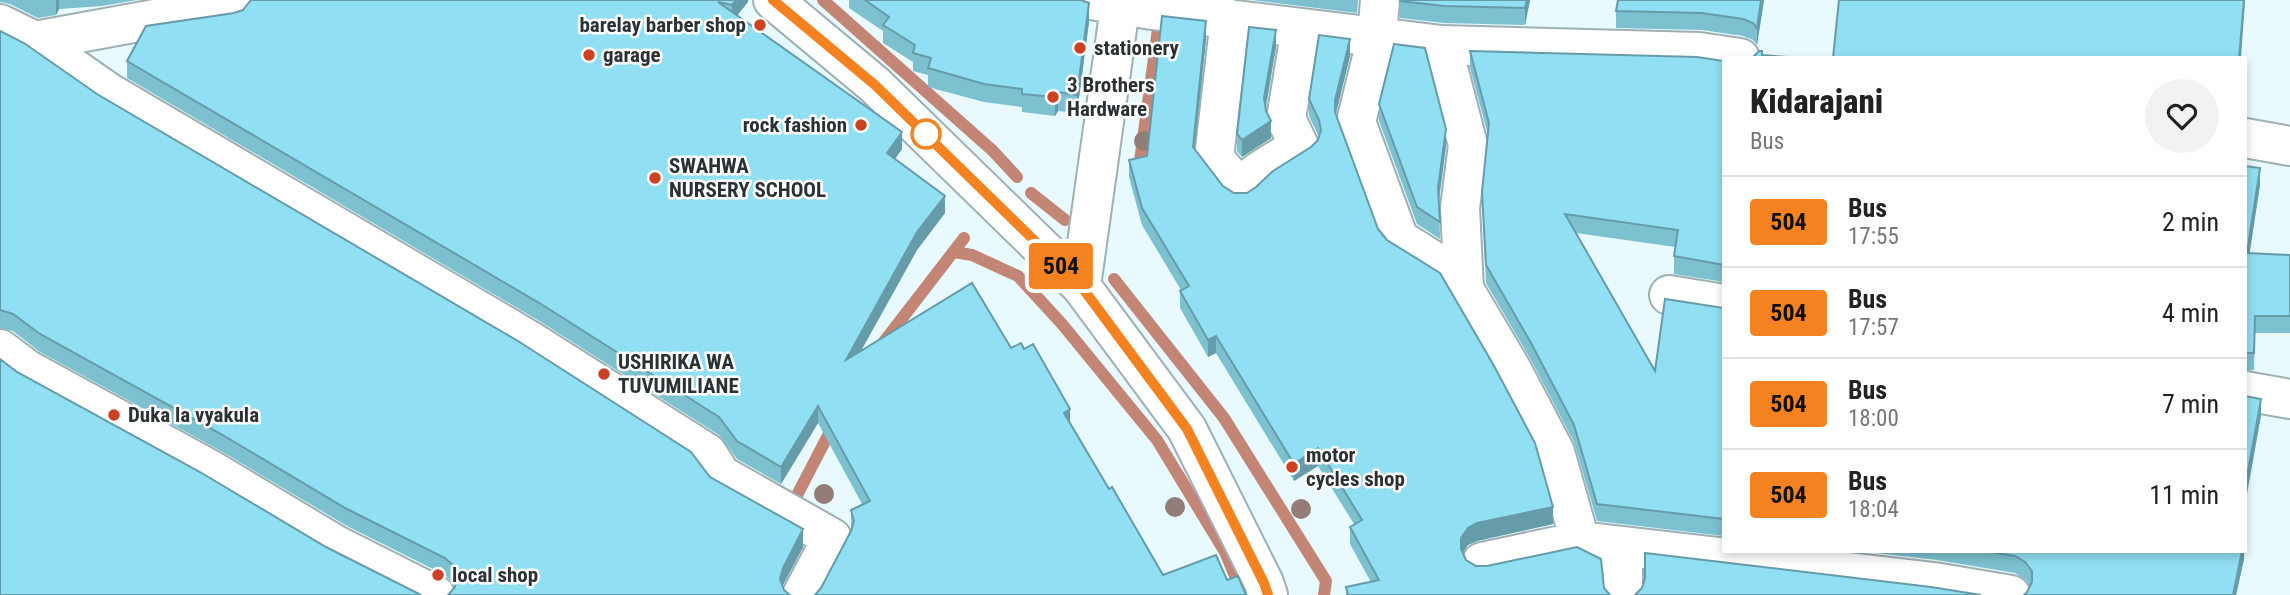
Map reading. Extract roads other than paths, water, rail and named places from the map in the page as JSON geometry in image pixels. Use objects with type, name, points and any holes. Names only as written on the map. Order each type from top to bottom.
[{"type":"street","points":[[35,41],[171,16],[231,9],[237,0]]},
{"type":"street","points":[[773,0],[875,85],[1081,286],[1187,429],[1268,595]]},
{"type":"street","points":[[1081,286],[1130,5],[1301,28],[1378,19],[1442,45],[1699,52],[1726,56]]},
{"type":"street","points":[[1230,19],[1214,159],[1240,189],[1250,176],[1276,163],[1299,146],[1286,119],[1301,28]]},
{"type":"street","points":[[1378,19],[1356,122],[1399,239],[1456,275],[1512,370],[1555,453],[1580,541],[1623,562],[1623,595]]},
{"type":"street","points":[[0,24],[35,41],[108,92],[518,334],[714,464],[832,538],[802,595]]},
{"type":"street","points":[[1442,45],[1468,145],[1460,208],[1464,289]]},
{"type":"street","points":[[2247,138],[2290,146]]},
{"type":"street","points":[[1669,295],[1722,304]]},
{"type":"street","points":[[0,349],[28,370],[211,470],[336,545],[435,595]]},
{"type":"street","points":[[2247,391],[2290,398]]},
{"type":"street","points":[[1482,562],[1580,541],[1934,582],[2011,595]]},
{"type":"waterway","points":[[823,0],[993,151],[1017,177]]},
{"type":"waterway","points":[[1152,162],[1140,161],[1160,14]]},
{"type":"waterway","points":[[1031,193],[1065,220]]},
{"type":"waterway","points":[[883,343],[964,238]]},
{"type":"waterway","points":[[954,252],[972,255],[1018,276],[1062,324],[1157,440],[1225,552],[1243,595]]},
{"type":"waterway","points":[[1114,279],[1224,418],[1326,581],[1324,595]]},
{"type":"waterway","points":[[784,494],[795,499],[834,424]]},
{"type":"place","name":"barelay barber shop","points":[[760,25]]},
{"type":"place","name":"stationery","points":[[1080,48]]},
{"type":"place","name":"garage","points":[[589,55]]},
{"type":"place","name":"3 Brothers Hardware","points":[[1053,97]]},
{"type":"place","name":"rock fashion","points":[[861,125]]},
{"type":"place","name":"SWAHWA NURSERY SCHOOL","points":[[655,178]]},
{"type":"place","name":"USHIRIKA WA TUVUMILIANE","points":[[604,374]]},
{"type":"place","name":"Duka la vyakula","points":[[114,415]]},
{"type":"place","name":"motor cycles shop","points":[[1292,467]]},
{"type":"place","name":"local shop","points":[[438,575]]}]
